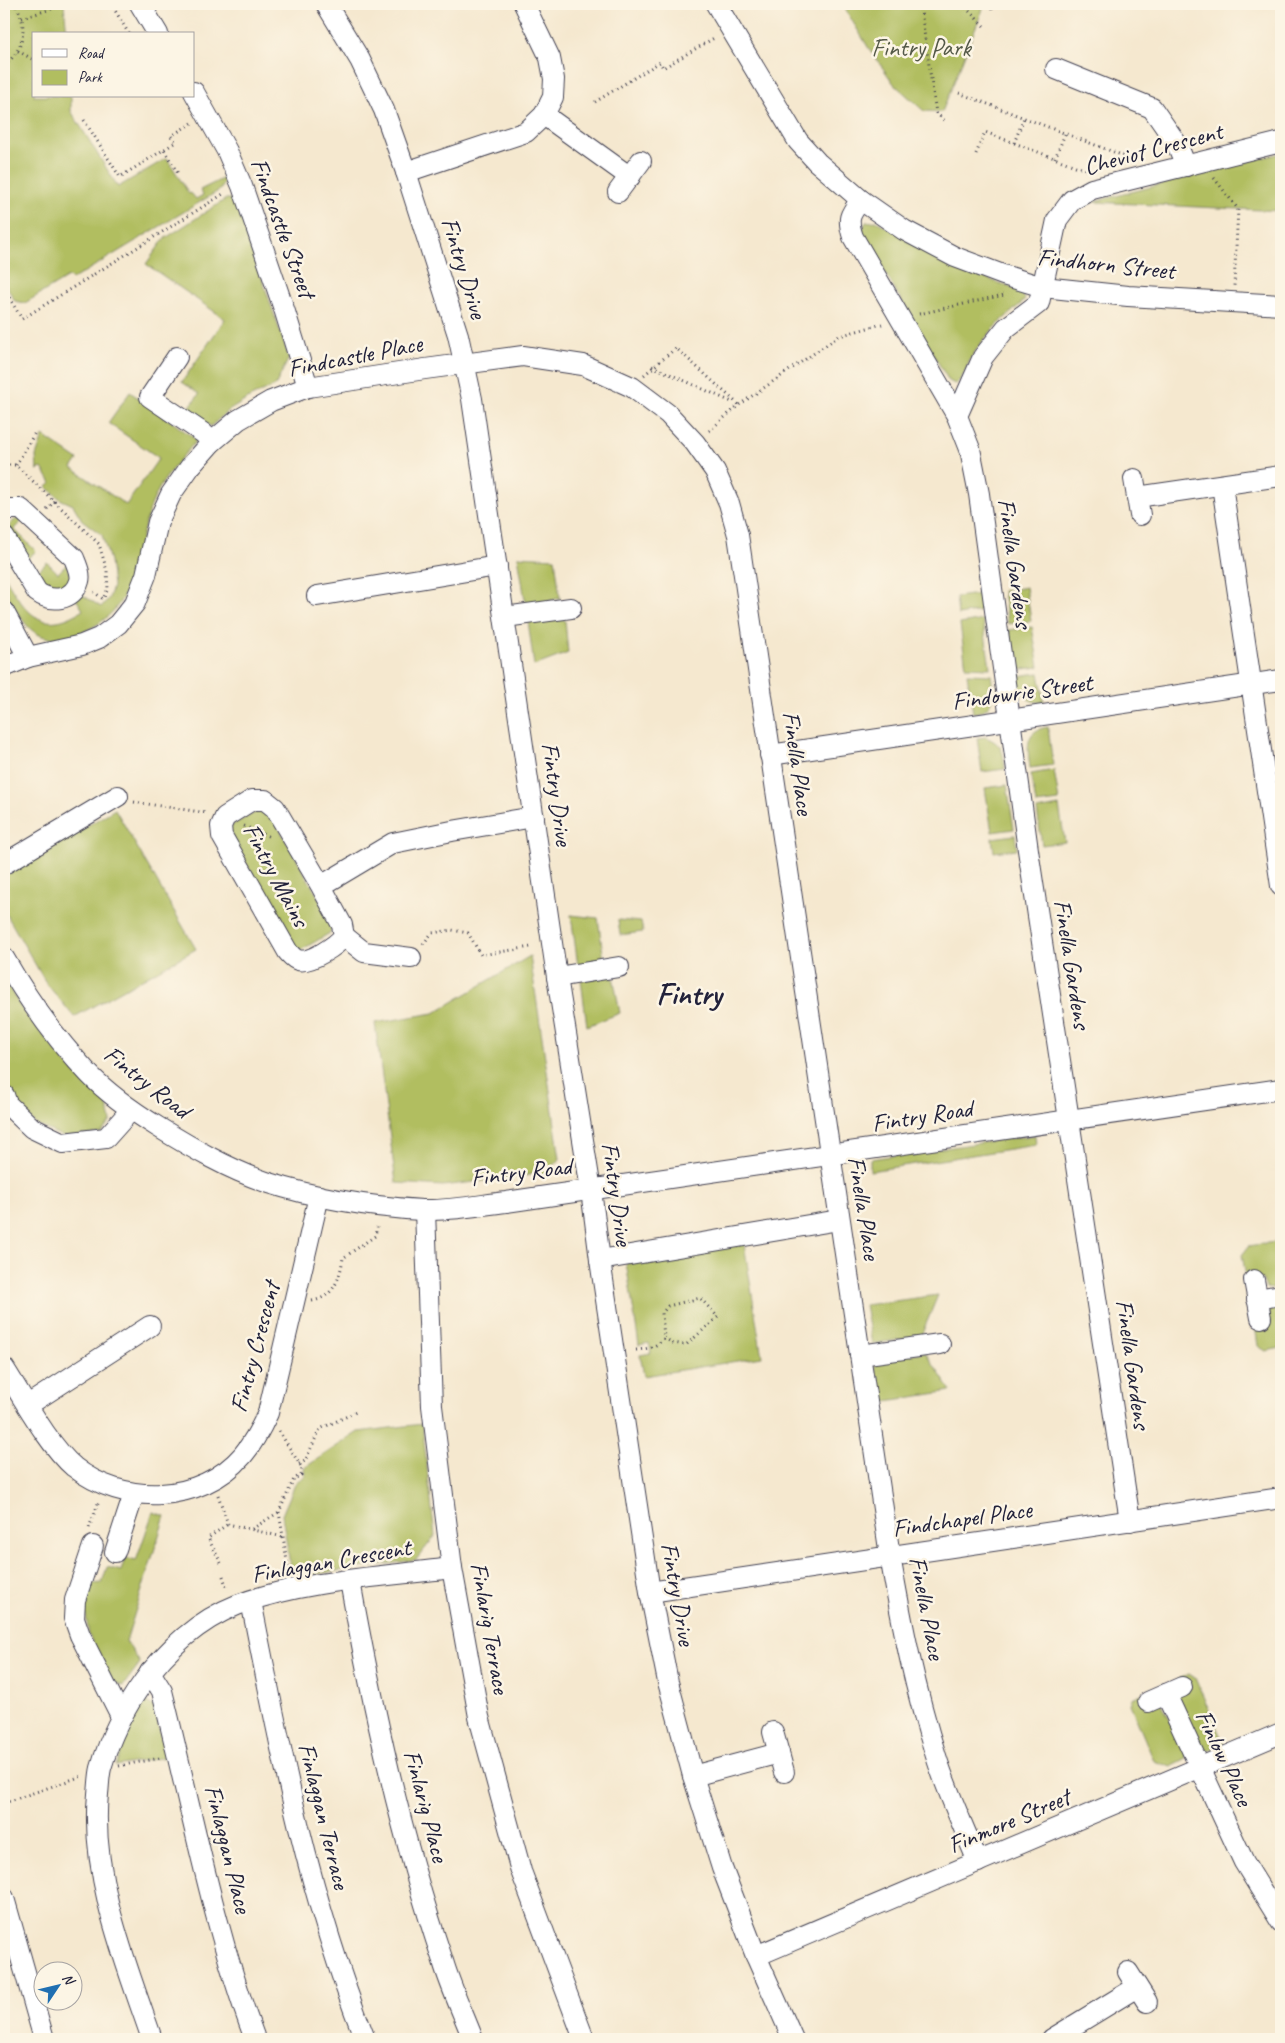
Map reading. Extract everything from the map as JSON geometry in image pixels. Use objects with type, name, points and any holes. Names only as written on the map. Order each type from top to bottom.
[{"type":"street","points":[[140,4],[157,32]]},
{"type":"street","name":"Fintry Drive","points":[[326,4],[360,60],[384,110],[406,172],[458,336],[472,399],[650,1592],[668,1682],[693,1776],[722,1868],[756,1956],[793,2039]]},
{"type":"street","points":[[406,172],[526,132],[544,115],[553,97],[554,78],[550,58],[524,4]]},
{"type":"street","name":"Findhorn Street","points":[[716,4],[798,141],[818,162],[861,200],[904,230],[954,256],[1003,275],[1043,287],[1128,296],[1281,305]]},
{"type":"street","points":[[1056,69],[1152,108],[1177,144],[1194,164]]},
{"type":"street","name":"Findcastle Street","points":[[195,94],[227,150],[242,186],[285,312],[308,387]]},
{"type":"street","points":[[544,115],[630,177]]},
{"type":"street","name":"Cheviot Crescent","points":[[1043,287],[1057,220],[1072,200],[1092,189],[1281,142]]},
{"type":"street","name":"Finella Gardens","points":[[861,200],[851,213],[849,224],[853,237],[902,318],[957,416],[970,449],[979,494],[1028,850],[1130,1521]]},
{"type":"street","points":[[957,416],[983,357],[1006,328],[1039,304],[1043,287]]},
{"type":"street","name":"Finella Place","points":[[464,364],[523,356],[583,365],[632,387],[668,414],[695,443],[715,471],[729,503],[738,535],[890,1556],[917,1693],[937,1758],[978,1862]]},
{"type":"street","points":[[177,357],[150,397],[203,433],[212,442]]},
{"type":"street","name":"Findcastle Place","points":[[4,667],[28,657],[82,645],[99,638],[118,624],[135,603],[146,575],[158,522],[171,494],[190,467],[212,442],[238,420],[271,401],[308,387],[464,364]]},
{"type":"street","points":[[1137,497],[1281,476]]},
{"type":"street","points":[[1222,485],[1281,886]]},
{"type":"street","points":[[4,537],[37,592],[45,598],[54,600],[64,598],[73,591],[79,581],[78,569],[74,558],[21,509],[5,510]]},
{"type":"street","points":[[317,596],[497,566]]},
{"type":"street","points":[[505,617],[571,608]]},
{"type":"street","points":[[4,612],[28,657]]},
{"type":"street","name":"Findowrie Street","points":[[770,755],[1281,680]]},
{"type":"street","points":[[4,864],[118,796]]},
{"type":"street","name":"Fintry Mains","points":[[252,800],[265,800],[275,808],[320,886],[342,925],[344,936],[337,944],[308,961],[297,960],[288,952],[222,836],[221,826],[225,817],[252,800]]},
{"type":"street","name":"Fintry Mains","points":[[320,886],[393,843],[534,817]]},
{"type":"street","points":[[344,936],[364,952],[411,958]]},
{"type":"street","name":"Fintry Road","points":[[4,958],[22,991],[56,1036],[91,1075],[132,1110],[185,1144],[266,1182],[319,1196],[383,1206],[425,1210],[506,1202],[1281,1089]]},
{"type":"street","points":[[557,977],[619,967]]},
{"type":"street","points":[[4,1095],[7,1104],[32,1128],[63,1143],[106,1138],[132,1110]]},
{"type":"street","name":"Fintry Crescent","points":[[4,1368],[55,1446],[74,1466],[101,1484],[134,1494],[172,1494],[200,1485],[222,1473],[242,1457],[256,1438],[268,1413],[319,1196]]},
{"type":"street","name":"Finlarig Terrace","points":[[425,1210],[432,1406],[452,1568],[479,1717],[521,1871],[584,2039]]},
{"type":"street","points":[[600,1260],[840,1220]]},
{"type":"street","points":[[1257,1299],[1281,1295]]},
{"type":"street","points":[[28,1405],[150,1326]]},
{"type":"street","points":[[860,1355],[940,1344]]},
{"type":"street","points":[[115,1552],[134,1494]]},
{"type":"street","name":"Findchapel Place","points":[[650,1592],[1281,1498]]},
{"type":"street","points":[[93,1546],[75,1600],[74,1618],[80,1635],[121,1716]]},
{"type":"street","name":"Finlaggan Crescent","points":[[152,2039],[116,1935],[100,1859],[96,1810],[101,1769],[121,1716],[150,1672],[172,1647],[197,1627],[234,1606],[292,1590],[452,1568]]},
{"type":"street","name":"Finlarig Place","points":[[350,1581],[369,1687],[403,1829],[443,1962],[473,2039]]},
{"type":"street","name":"Finlaggan Terrace","points":[[251,1601],[280,1753],[319,1904],[365,2039]]},
{"type":"street","name":"Finlaggan Place","points":[[150,1672],[162,1691],[209,1888],[243,2006],[255,2039]]},
{"type":"street","name":"Finlow Place","points":[[1165,1694],[1244,1862],[1281,1922]]},
{"type":"street","points":[[693,1776],[782,1763],[773,1732]]},
{"type":"street","name":"Finmore Street","points":[[756,1956],[1281,1733]]},
{"type":"street","points":[[4,1898],[44,2039]]},
{"type":"street","points":[[1052,2039],[1137,1987]]},
{"type":"path","points":[[4,66],[18,51],[23,35],[22,18],[14,4]]},
{"type":"path","points":[[50,4],[52,9]]},
{"type":"path","points":[[920,4],[936,113],[945,121]]},
{"type":"path","points":[[962,4],[985,26]]},
{"type":"path","points":[[991,4],[992,10]]},
{"type":"path","points":[[22,18],[64,5]]},
{"type":"path","points":[[113,8],[128,32]]},
{"type":"path","points":[[596,102],[660,62],[663,68],[730,29]]},
{"type":"path","points":[[18,51],[32,59]]},
{"type":"path","points":[[959,93],[1124,156]]},
{"type":"path","points":[[84,120],[120,177],[176,142],[172,136],[207,114]]},
{"type":"path","points":[[1014,143],[1024,118]]},
{"type":"path","points":[[976,154],[985,132],[1086,170],[1092,189]]},
{"type":"path","points":[[1055,158],[1065,134]]},
{"type":"path","points":[[164,150],[179,175]]},
{"type":"path","points":[[1194,164],[1238,209],[1234,302]]},
{"type":"path","points":[[4,289],[22,318],[223,194],[242,186]]},
{"type":"path","points":[[695,443],[739,405],[839,336],[902,318],[1012,294]]},
{"type":"path","points":[[632,387],[652,366],[676,348],[739,405]]},
{"type":"path","points":[[652,366],[739,405]]},
{"type":"path","points":[[16,465],[36,432]]},
{"type":"path","points":[[4,465],[16,465],[99,544],[107,571],[108,588],[103,599]]},
{"type":"path","points":[[411,958],[432,933],[452,930],[468,933],[481,955],[531,947]]},
{"type":"path","points":[[304,1302],[318,1300],[331,1292],[339,1280],[343,1258],[376,1236],[377,1227]]},
{"type":"path","points":[[636,1350],[660,1344],[664,1338],[662,1313],[668,1306],[700,1298],[718,1317],[686,1345],[673,1343],[664,1338]]},
{"type":"path","points":[[299,1464],[305,1461],[320,1429],[356,1412]]},
{"type":"path","points":[[251,1530],[278,1512],[294,1479],[301,1474],[302,1468],[275,1424]]},
{"type":"path","points":[[216,1488],[228,1524]]},
{"type":"path","points":[[278,1512],[292,1590]]},
{"type":"path","points":[[221,1563],[208,1538],[228,1524],[283,1537]]},
{"type":"green space","points":[[4,4],[64,4],[67,32],[32,32],[32,98],[71,98],[71,111],[118,187],[167,158],[189,194],[191,193],[196,199],[203,195],[200,190],[226,177],[220,190],[73,279],[68,277],[25,303],[15,301],[4,282]]},
{"type":"green space","name":"Fintry Park","points":[[842,4],[985,4],[942,112],[924,111],[894,84],[868,47]]},
{"type":"green space","points":[[1281,153],[1281,211],[1093,202]]},
{"type":"green space","points":[[226,199],[235,199],[289,358],[275,386],[251,397],[228,411],[211,426],[202,423],[186,412],[199,394],[182,382],[225,319],[146,264],[164,239]]},
{"type":"green space","points":[[876,221],[965,270],[1022,292],[1025,300],[978,347],[961,378],[955,384],[949,381],[861,232],[866,222]]},
{"type":"green space","points":[[130,392],[197,440],[160,487],[143,531],[132,575],[124,594],[112,612],[94,626],[68,637],[44,637],[29,628],[17,612],[10,600],[4,582],[4,575],[26,609],[44,620],[55,621],[68,618],[83,610],[76,599],[81,594],[101,607],[109,598],[113,586],[110,561],[102,535],[82,520],[73,505],[60,499],[47,487],[51,483],[42,468],[37,470],[36,456],[43,436],[78,460],[72,468],[126,505],[159,458],[108,423]]},
{"type":"green space","points":[[16,519],[23,520],[14,529],[36,551],[27,559],[10,532],[10,524]]},
{"type":"green space","points":[[518,556],[555,558],[560,598],[526,607]]},
{"type":"green space","points":[[47,562],[58,573],[67,564],[72,579],[64,589],[45,589],[36,573]]},
{"type":"green space","points":[[1026,587],[1031,621],[1008,624],[1003,591]]},
{"type":"green space","points":[[979,594],[982,611],[958,615],[956,597]]},
{"type":"green space","points":[[565,620],[568,653],[534,666],[528,621]]},
{"type":"green space","points":[[983,620],[990,668],[966,667],[960,624]]},
{"type":"green space","points":[[1032,627],[1039,667],[1015,670],[1009,630]]},
{"type":"green space","points":[[1039,673],[1044,702],[1032,701],[1024,696],[1017,676]]},
{"type":"green space","points":[[967,674],[991,675],[993,688],[990,704],[986,708],[973,713]]},
{"type":"green space","points":[[1048,727],[1053,765],[1030,768],[1028,748],[1031,737],[1034,732]]},
{"type":"green space","points":[[985,737],[999,745],[1004,757],[1005,769],[982,772],[977,738]]},
{"type":"green space","points":[[1054,770],[1059,801],[1036,804],[1031,774]]},
{"type":"green space","points":[[1007,785],[1014,829],[992,832],[985,788]]},
{"type":"green space","points":[[1059,806],[1065,842],[1042,845],[1037,810]]},
{"type":"green space","points":[[115,809],[196,949],[74,1017],[46,983],[4,910],[4,876]]},
{"type":"green space","points":[[260,810],[270,812],[333,923],[330,933],[301,950],[293,947],[229,833],[232,825]]},
{"type":"green space","points":[[1015,835],[1017,849],[994,852],[992,838]]},
{"type":"green space","points":[[571,915],[598,918],[604,961],[578,966]]},
{"type":"green space","points":[[618,920],[641,922],[643,932],[620,935]]},
{"type":"green space","points":[[530,956],[560,1159],[544,1173],[443,1186],[396,1183],[375,1023],[434,1013]]},
{"type":"green space","points":[[613,976],[620,1013],[587,1026],[581,980]]},
{"type":"green space","points":[[4,979],[22,1009],[71,1069],[106,1101],[111,1121],[101,1133],[64,1137],[35,1124],[12,1099],[4,1075]]},
{"type":"green space","points":[[1035,1135],[1036,1145],[870,1171],[870,1159]]},
{"type":"green space","points":[[1281,1241],[1281,1290],[1266,1288],[1262,1279],[1247,1282],[1242,1255],[1249,1246]]},
{"type":"green space","points":[[744,1244],[762,1357],[644,1376],[640,1355],[651,1353],[649,1343],[639,1345],[626,1263]]},
{"type":"green space","points":[[938,1295],[921,1336],[872,1344],[865,1305]]},
{"type":"green space","points":[[1281,1299],[1281,1348],[1266,1351],[1258,1346],[1255,1326],[1269,1324],[1267,1308]]},
{"type":"green space","points":[[925,1352],[951,1391],[880,1402],[874,1360]]},
{"type":"green space","points":[[422,1424],[435,1536],[416,1560],[292,1577],[282,1515],[296,1482],[305,1476],[304,1468],[358,1432]]},
{"type":"green space","points":[[153,1512],[165,1516],[126,1641],[140,1663],[123,1686],[111,1681],[89,1635],[85,1610],[91,1584],[102,1583],[107,1567],[121,1571],[125,1558],[136,1561]]},
{"type":"green space","points":[[1189,1674],[1195,1678],[1224,1744],[1203,1753],[1177,1697],[1178,1679]]},
{"type":"green space","points":[[1144,1693],[1150,1708],[1161,1703],[1187,1753],[1185,1760],[1171,1767],[1154,1761],[1130,1704],[1132,1698]]},
{"type":"green space","points":[[144,1702],[154,1706],[166,1757],[116,1766],[129,1728]]},
{"type":"district","name":"Fintry","points":[[689,994]]}]
